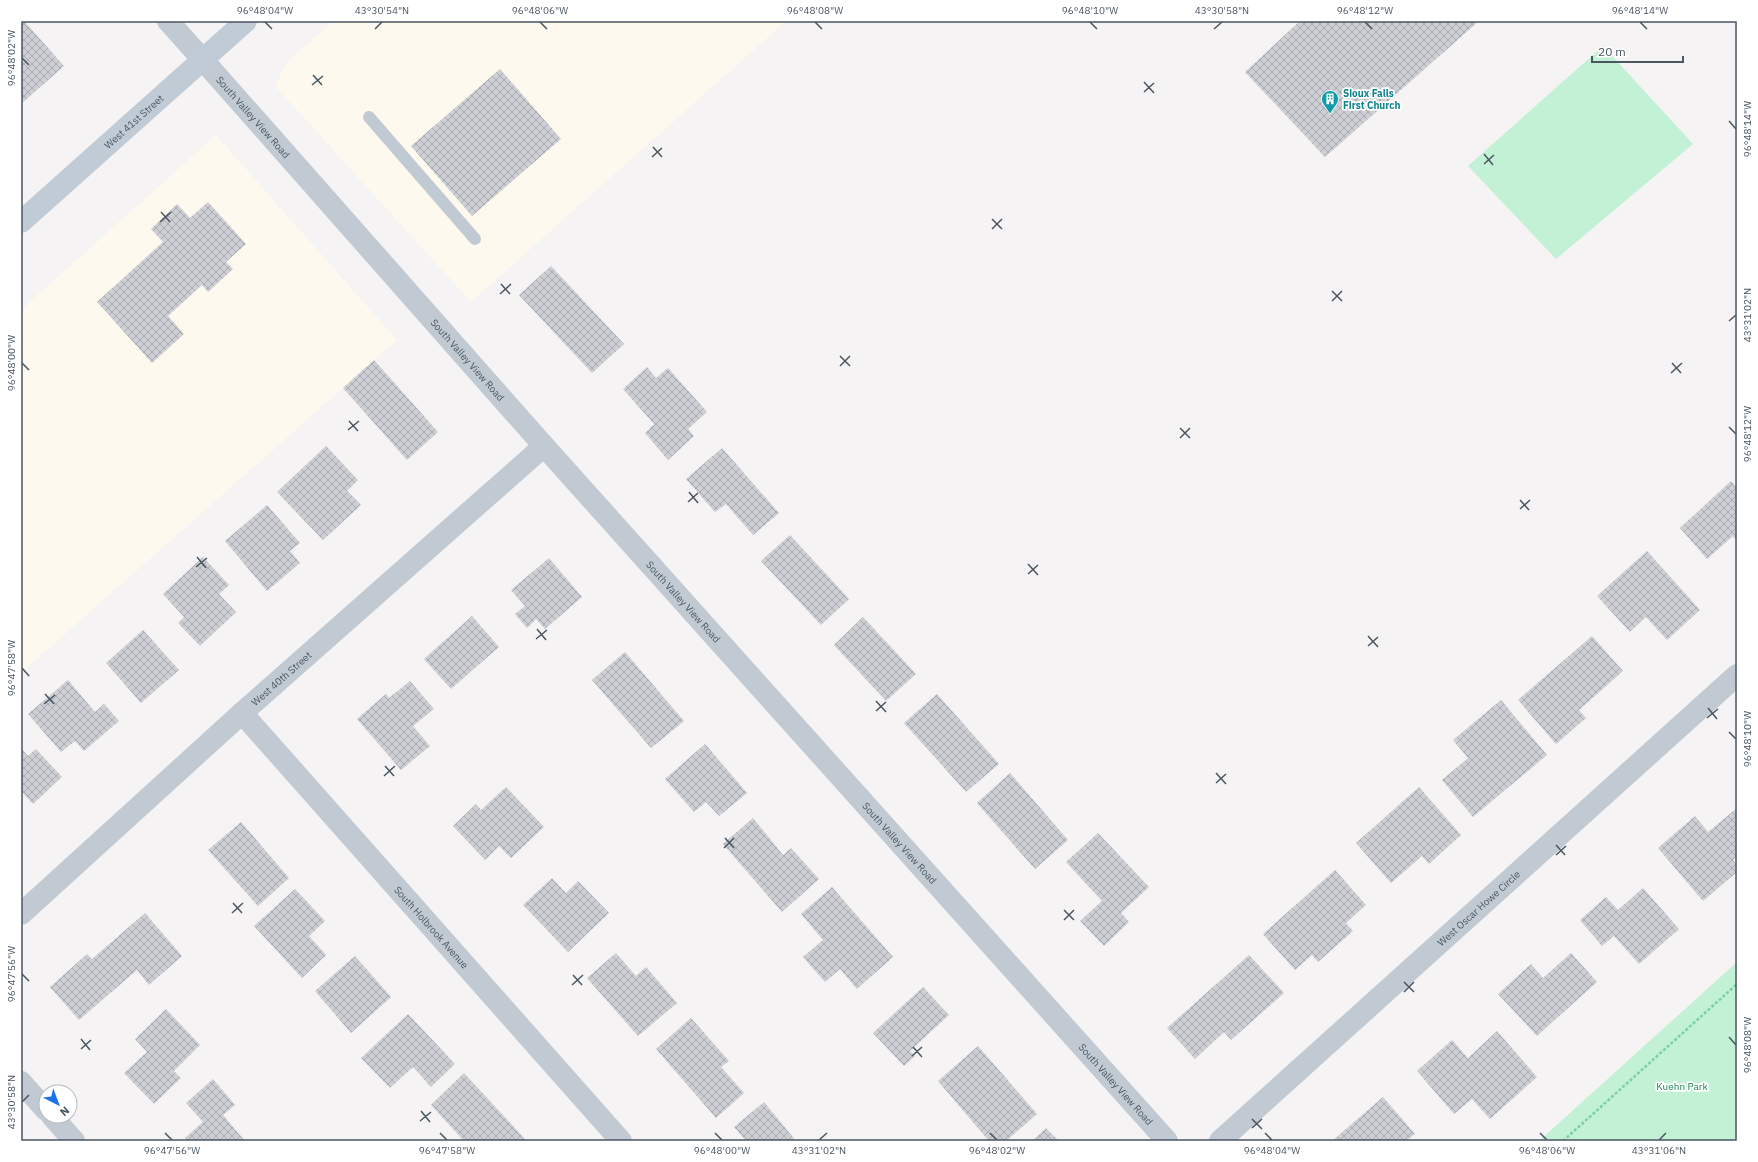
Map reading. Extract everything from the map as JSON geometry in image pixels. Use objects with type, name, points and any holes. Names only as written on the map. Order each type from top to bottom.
[{"type":"main road","name":"West 41st Street","points":[[21,222],[246,21]]},
{"type":"street","points":[[168,21],[203,60]]},
{"type":"street","name":"South Valley View Road","points":[[203,60],[544,446],[1167,1141]]},
{"type":"street","name":"West 40th Street","points":[[21,914],[242,714],[544,446]]},
{"type":"street","name":"West Oscar Howe Circle","points":[[1220,1141],[1737,675]]},
{"type":"street","name":"South Holbrook Avenue","points":[[242,714],[621,1141]]},
{"type":"street","points":[[21,1082],[38,1101]]},
{"type":"street","points":[[59,1124],[74,1141]]},
{"type":"lane","points":[[369,117],[475,239]]},
{"type":"path","points":[[1563,1141],[1737,984]]},
{"type":"shaded area","points":[[333,21],[786,21],[471,302],[276,87],[281,72],[287,62]]},
{"type":"shaded area","points":[[216,135],[397,340],[21,673],[21,310]]},
{"type":"green space","points":[[1603,46],[1693,144],[1556,259],[1468,166]]},
{"type":"green space","name":"Kuehn Park","points":[[1737,962],[1737,1141],[1539,1141]]},
{"type":"building","points":[[21,21],[24,21],[64,66],[21,104]]},
{"type":"building","name":"Sioux Falls First Church","points":[[1300,21],[1479,21],[1325,157],[1245,72]]},
{"type":"building","points":[[500,69],[561,139],[472,216],[411,146]]},
{"type":"building","points":[[208,202],[246,244],[226,262],[233,269],[208,292],[202,285],[168,316],[184,334],[152,363],[97,302],[163,242],[151,229],[177,204],[190,218]]},
{"type":"building","points":[[551,266],[624,344],[592,373],[519,295]]},
{"type":"building","points":[[374,360],[438,432],[407,460],[343,388]]},
{"type":"building","points":[[647,367],[656,378],[668,368],[707,412],[688,429],[694,436],[668,460],[645,433],[654,424],[623,389]]},
{"type":"building","points":[[326,446],[358,480],[347,491],[361,505],[323,540],[277,492]]},
{"type":"building","points":[[722,448],[779,513],[753,535],[726,504],[715,512],[686,479]]},
{"type":"building","points":[[1731,481],[1737,488],[1737,541],[1733,536],[1707,559],[1680,528]]},
{"type":"building","points":[[267,505],[300,543],[290,551],[300,563],[267,591],[225,541]]},
{"type":"building","points":[[790,535],[849,599],[821,625],[761,561]]},
{"type":"building","points":[[1647,551],[1700,610],[1667,640],[1646,617],[1630,632],[1597,596]]},
{"type":"building","points":[[203,557],[229,585],[219,594],[236,612],[200,646],[178,623],[184,617],[163,594]]},
{"type":"building","points":[[549,558],[582,597],[545,629],[536,619],[527,628],[515,614],[525,606],[511,590]]},
{"type":"building","points":[[472,616],[499,647],[451,689],[424,659]]},
{"type":"building","points":[[863,617],[916,674],[886,701],[834,645]]},
{"type":"building","points":[[143,630],[179,670],[141,703],[106,663]]},
{"type":"building","points":[[1592,636],[1623,671],[1579,710],[1586,718],[1556,744],[1518,700]]},
{"type":"building","points":[[625,652],[684,721],[651,748],[592,680]]},
{"type":"building","points":[[68,680],[95,712],[104,704],[119,721],[84,751],[75,741],[61,752],[28,714]]},
{"type":"building","points":[[410,681],[434,709],[413,726],[430,746],[401,770],[357,719],[386,694],[389,698]]},
{"type":"building","points":[[937,694],[999,764],[966,792],[904,723]]},
{"type":"building","points":[[1501,700],[1547,755],[1473,817],[1442,780],[1468,758],[1453,740]]},
{"type":"building","points":[[705,744],[747,793],[719,816],[706,802],[694,812],[665,779]]},
{"type":"building","points":[[21,748],[28,756],[36,749],[62,777],[33,804],[21,791]]},
{"type":"building","points":[[1010,773],[1068,840],[1035,869],[977,803]]},
{"type":"building","points":[[506,787],[544,827],[511,858],[499,846],[485,860],[453,826],[476,804],[481,810]]},
{"type":"building","points":[[1419,787],[1461,835],[1429,864],[1422,856],[1391,883],[1356,843]]},
{"type":"building","points":[[1737,808],[1737,857],[1733,860],[1737,865],[1737,872],[1703,901],[1658,848],[1695,816],[1708,832]]},
{"type":"building","points":[[753,818],[783,855],[791,848],[819,879],[782,912],[723,844]]},
{"type":"building","points":[[241,822],[289,878],[258,906],[208,850]]},
{"type":"building","points":[[1098,833],[1149,887],[1121,913],[1129,922],[1104,946],[1080,921],[1102,901],[1066,862]]},
{"type":"building","points":[[1335,870],[1366,905],[1346,923],[1353,931],[1318,962],[1312,955],[1295,970],[1263,934]]},
{"type":"building","points":[[552,878],[566,893],[578,881],[609,913],[568,952],[523,905]]},
{"type":"building","points":[[832,887],[893,957],[857,989],[840,969],[825,982],[803,957],[823,940],[801,914]]},
{"type":"building","points":[[1643,888],[1679,929],[1639,964],[1614,936],[1602,946],[1580,920],[1606,897],[1618,910]]},
{"type":"building","points":[[295,889],[325,921],[309,936],[326,955],[302,978],[254,926]]},
{"type":"building","points":[[145,913],[182,956],[149,985],[137,970],[79,1020],[50,987],[87,954],[92,959]]},
{"type":"building","points":[[616,953],[636,976],[646,967],[677,1003],[638,1036],[587,978]]},
{"type":"building","points":[[1571,953],[1597,982],[1537,1036],[1498,994],[1531,964],[1543,978]]},
{"type":"building","points":[[1249,955],[1284,993],[1231,1040],[1224,1032],[1195,1059],[1167,1028]]},
{"type":"building","points":[[355,956],[391,997],[351,1033],[315,991]]},
{"type":"building","points":[[923,987],[949,1015],[910,1051],[915,1056],[904,1066],[873,1033]]},
{"type":"building","points":[[166,1009],[200,1045],[174,1071],[181,1078],[154,1104],[124,1073],[147,1052],[135,1039]]},
{"type":"building","points":[[408,1014],[455,1064],[431,1087],[413,1067],[390,1088],[361,1058]]},
{"type":"building","points":[[691,1018],[729,1061],[721,1067],[744,1093],[716,1118],[656,1049]]},
{"type":"building","points":[[1497,1031],[1537,1077],[1490,1119],[1472,1099],[1454,1114],[1417,1071],[1452,1040],[1468,1058]]},
{"type":"building","points":[[978,1046],[1037,1114],[1006,1141],[989,1141],[938,1081]]},
{"type":"building","points":[[464,1073],[525,1139],[523,1141],[464,1141],[431,1105]]},
{"type":"building","points":[[213,1079],[235,1105],[223,1115],[245,1141],[188,1141],[185,1138],[203,1122],[186,1103]]},
{"type":"building","points":[[1383,1097],[1415,1134],[1406,1141],[1332,1141]]},
{"type":"building","points":[[764,1102],[796,1141],[746,1141],[734,1127]]},
{"type":"building","points":[[1046,1128],[1059,1141],[1032,1141]]},
{"type":"place","name":"Sioux Falls First Church","points":[[1330,114]]}]
